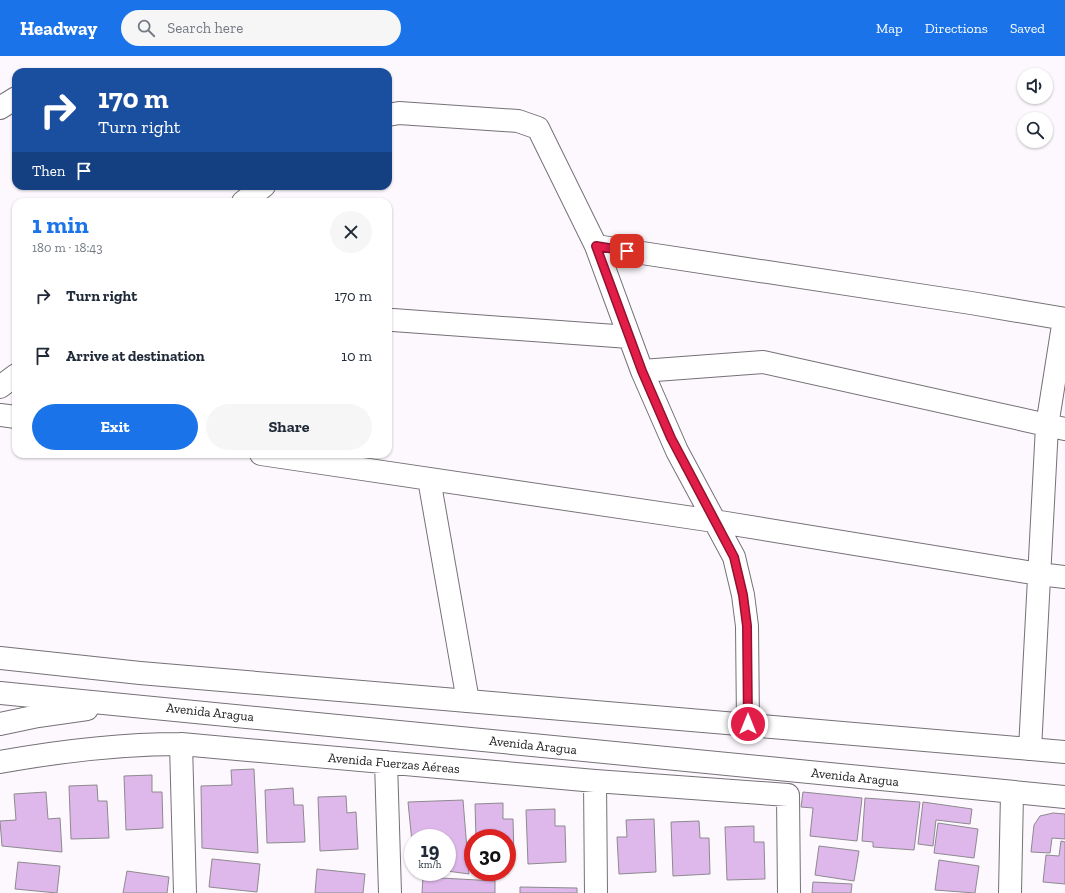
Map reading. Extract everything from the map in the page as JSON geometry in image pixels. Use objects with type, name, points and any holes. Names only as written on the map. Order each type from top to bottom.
[{"type":"street","points":[[0,108],[12,100]]},
{"type":"street","points":[[392,114],[399,113],[518,121],[538,128],[596,246],[642,371],[677,451],[734,557],[743,595],[747,626],[748,724]]},
{"type":"street","points":[[248,198],[259,190]]},
{"type":"street","points":[[596,246],[971,303],[1065,319],[1056,427],[1039,574],[1030,749]]},
{"type":"street","points":[[393,320],[630,337]]},
{"type":"street","points":[[642,371],[763,362],[1056,427]]},
{"type":"street","points":[[0,387],[12,378]]},
{"type":"street","points":[[0,415],[12,416]]},
{"type":"street","points":[[288,458],[714,521],[1065,577]]},
{"type":"street","points":[[429,479],[468,701]]},
{"type":"street","points":[[0,658],[140,673],[1065,752]]},
{"type":"street","name":"Avenida Aragua","points":[[0,692],[1012,793],[1065,797]]},
{"type":"street","points":[[0,724],[38,716],[126,704]]},
{"type":"street","name":"Avenida Fuerzas Aéreas","points":[[0,762],[50,754],[134,744],[181,744],[595,781],[788,795],[789,893]]},
{"type":"street","points":[[181,744],[185,893]]},
{"type":"street","points":[[386,762],[390,893]]},
{"type":"street","points":[[595,781],[596,893]]},
{"type":"street","points":[[1010,893],[1012,793]]},
{"type":"building","points":[[254,769],[258,853],[202,848],[201,786],[232,785],[231,770]]},
{"type":"building","points":[[152,775],[152,792],[162,792],[163,828],[126,830],[124,776]]},
{"type":"building","points":[[97,785],[98,801],[107,801],[109,838],[71,839],[69,786]]},
{"type":"building","points":[[293,788],[294,805],[303,805],[305,842],[267,843],[265,790]]},
{"type":"building","points":[[46,792],[48,819],[60,818],[62,852],[2,846],[0,821],[16,820],[14,794]]},
{"type":"building","points":[[803,792],[862,798],[857,841],[810,836],[813,808],[801,807]]},
{"type":"building","points":[[346,796],[347,813],[356,812],[358,849],[320,851],[318,797]]},
{"type":"building","points":[[865,798],[920,802],[914,850],[873,847],[873,842],[862,841]]},
{"type":"building","points":[[463,800],[465,829],[464,829],[464,873],[456,872],[456,829],[411,829],[408,802]]},
{"type":"building","points":[[923,802],[972,809],[970,824],[936,820],[933,846],[918,844]]},
{"type":"building","points":[[503,803],[503,819],[513,819],[513,829],[476,829],[475,804]]},
{"type":"building","points":[[555,809],[555,826],[565,826],[566,862],[528,864],[526,810]]},
{"type":"building","points":[[1053,813],[1065,814],[1065,839],[1052,838],[1050,853],[1031,852],[1034,825],[1040,816]]},
{"type":"building","points":[[654,819],[656,872],[619,874],[617,837],[627,837],[626,820]]},
{"type":"building","points":[[699,821],[700,838],[709,838],[710,874],[673,876],[671,822]]},
{"type":"building","points":[[938,823],[978,829],[974,858],[934,853]]},
{"type":"building","points":[[754,826],[754,842],[764,842],[765,879],[727,880],[725,827]]},
{"type":"building","points":[[1061,841],[1065,842],[1065,884],[1043,882],[1046,855],[1059,856]]},
{"type":"building","points":[[819,846],[859,851],[854,881],[815,875]]},
{"type":"building","points":[[212,859],[260,864],[257,892],[209,887]]},
{"type":"building","points":[[939,860],[979,866],[975,893],[935,890]]},
{"type":"building","points":[[18,862],[60,866],[57,893],[15,889]]},
{"type":"building","points":[[317,869],[365,874],[363,893],[315,893]]},
{"type":"building","points":[[127,871],[169,877],[167,893],[123,893]]},
{"type":"building","points":[[456,879],[464,879],[464,881],[495,881],[495,893],[422,893],[423,881],[456,881]]},
{"type":"building","points":[[813,882],[852,884],[851,893],[812,893]]},
{"type":"building","points":[[520,887],[577,888],[577,893],[520,893]]},
{"type":"route","points":[[627,251],[596,246],[642,371],[671,438],[734,557],[743,595],[747,626],[748,724]]}]
